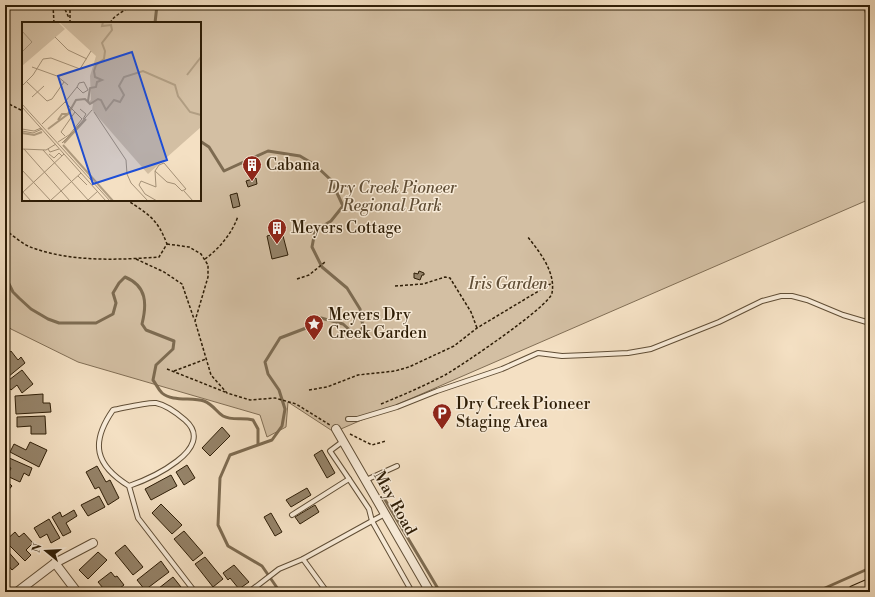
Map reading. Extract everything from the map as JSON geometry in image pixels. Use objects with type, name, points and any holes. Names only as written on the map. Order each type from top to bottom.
[{"type":"main road","points":[[854,592],[866,588]]},
{"type":"street","name":"May Road","points":[[336,429],[342,442],[366,480],[430,592]]},
{"type":"street","points":[[17,592],[55,563],[93,543]]},
{"type":"street","points":[[55,563],[77,592]]},
{"type":"lane","points":[[348,419],[357,419],[397,407],[443,389],[502,369],[538,353],[562,356],[628,353],[651,349],[719,322],[762,301],[781,296],[792,296],[807,300],[843,315],[870,323]]},
{"type":"lane","points":[[129,486],[152,478],[170,468],[186,453],[194,440],[192,426],[177,412],[156,403],[114,410],[105,422],[98,439],[102,460],[113,476],[129,486],[138,518],[195,592]]},
{"type":"lane","points":[[342,442],[330,451],[369,509],[372,521],[412,592]]},
{"type":"lane","points":[[366,480],[397,466]]},
{"type":"lane","points":[[292,515],[349,479]]},
{"type":"lane","points":[[249,592],[258,587],[279,569],[303,559],[385,514]]},
{"type":"lane","points":[[303,559],[327,592]]},
{"type":"path","points":[[53,5],[54,22]]},
{"type":"path","points":[[63,5],[70,19]]},
{"type":"path","points":[[70,5],[70,19]]},
{"type":"path","points":[[111,22],[114,17],[126,10],[130,5]]},
{"type":"path","points":[[5,102],[22,110]]},
{"type":"path","points":[[128,201],[153,218],[161,228],[167,244]]},
{"type":"path","points":[[205,259],[214,253],[236,224],[238,216]]},
{"type":"path","points":[[5,230],[33,248],[76,257],[117,260],[159,257],[167,244]]},
{"type":"path","points":[[378,406],[425,385],[470,358],[543,305],[552,294],[551,274],[539,251],[527,236]]},
{"type":"path","points":[[167,244],[188,247],[201,254],[208,265],[208,277],[195,321]]},
{"type":"path","points":[[134,259],[164,272],[182,284],[211,374],[227,393]]},
{"type":"path","points":[[297,279],[310,276],[315,269],[325,262]]},
{"type":"path","points":[[395,286],[423,284],[445,277],[450,278],[471,312],[477,328]]},
{"type":"path","points":[[309,390],[327,387],[358,375],[395,371],[409,367],[454,346],[477,328],[552,283]]},
{"type":"path","points":[[174,371],[206,359]]},
{"type":"path","points":[[167,369],[227,393],[250,400],[275,398],[296,404],[336,429],[346,432],[372,445],[386,441]]},
{"type":"green space","name":"Dry Creek Pioneer Regional Park","points":[[5,5],[862,5],[870,24],[870,199],[334,432],[288,402],[286,427],[267,437],[260,415],[78,362],[11,329],[5,324]]},
{"type":"building","name":"Cabana","points":[[256,178],[257,184],[248,187],[246,181]]},
{"type":"building","points":[[237,193],[240,206],[233,208],[230,195]]},
{"type":"building","name":"Meyers Cottage","points":[[282,232],[288,255],[272,259],[267,236]]},
{"type":"building","points":[[419,271],[424,273],[420,280],[414,278],[414,273],[418,274]]},
{"type":"building","points":[[11,351],[18,360],[21,357],[25,363],[8,377],[5,374],[5,356]]},
{"type":"building","points":[[22,370],[33,384],[22,393],[17,385],[11,390],[5,383]]},
{"type":"building","points":[[43,394],[43,403],[50,403],[51,412],[16,414],[15,396]]},
{"type":"building","points":[[45,416],[46,434],[31,434],[31,426],[17,427],[17,417]]},
{"type":"building","points":[[222,427],[230,436],[210,456],[202,448]]},
{"type":"building","points":[[30,442],[47,450],[39,467],[10,452],[14,444],[26,450]]},
{"type":"building","points":[[322,450],[335,473],[327,478],[314,455]]},
{"type":"building","points":[[7,457],[32,468],[29,476],[24,473],[20,482],[7,476],[11,468],[5,466]]},
{"type":"building","points":[[187,465],[195,478],[184,485],[176,472]]},
{"type":"building","points":[[97,466],[106,482],[110,480],[119,498],[108,505],[99,487],[95,489],[86,472]]},
{"type":"building","points":[[171,475],[177,486],[151,500],[145,489]]},
{"type":"building","points":[[5,479],[12,486],[5,494]]},
{"type":"building","points":[[307,488],[311,495],[291,507],[286,500]]},
{"type":"building","points":[[99,496],[105,507],[88,516],[81,505]]},
{"type":"building","points":[[161,504],[182,525],[172,534],[152,513]]},
{"type":"building","points":[[315,505],[319,512],[300,524],[295,517]]},
{"type":"building","points":[[74,510],[77,516],[66,523],[71,532],[63,536],[52,517],[60,512],[62,517]]},
{"type":"building","points":[[271,513],[282,532],[275,536],[264,517]]},
{"type":"building","points":[[49,519],[60,538],[51,543],[47,534],[40,538],[34,528]]},
{"type":"building","points":[[184,531],[203,553],[193,561],[174,539]]},
{"type":"building","points":[[15,532],[19,537],[24,533],[33,543],[26,550],[31,555],[25,561],[5,541]]},
{"type":"building","points":[[125,545],[143,567],[133,575],[115,553]]},
{"type":"building","points":[[5,548],[19,564],[12,570],[7,564],[5,566]]},
{"type":"building","points":[[98,552],[107,560],[88,579],[79,570]]},
{"type":"building","points":[[205,557],[223,579],[213,587],[195,564]]},
{"type":"building","points":[[161,561],[169,572],[145,590],[137,580]]},
{"type":"building","points":[[234,565],[249,582],[239,589],[230,578],[228,580],[223,573]]},
{"type":"building","points":[[111,572],[115,577],[117,576],[124,585],[115,592],[97,592],[103,588],[98,582]]},
{"type":"building","points":[[173,577],[181,587],[175,592],[154,592]]},
{"type":"waterway","points":[[155,22],[157,5]]},
{"type":"waterway","points":[[201,142],[209,147],[224,171],[268,151],[300,156],[315,165],[331,180],[343,206],[331,221],[315,231],[312,247],[322,267],[347,288],[360,309],[363,327],[359,334],[353,333],[343,324],[321,318],[314,325],[280,338],[265,362],[268,374],[279,390],[285,409],[282,426],[272,440],[230,455],[220,478],[218,525],[228,546],[262,566],[280,592]]},
{"type":"waterway","points":[[5,276],[13,292],[31,309],[48,319],[59,323],[96,323],[113,314],[116,303],[113,293],[125,277],[132,281],[138,285],[144,296],[145,309],[142,324],[146,330],[174,341],[173,349],[156,365],[153,380],[159,390],[166,396],[204,401],[226,417],[253,420],[258,429],[258,444]]},
{"type":"waterway","points":[[384,498],[440,592]]},
{"type":"waterway","points":[[816,592],[870,568]]},
{"type":"place","name":"Cabana","points":[[252,182]]},
{"type":"place","name":"Meyers Cottage","points":[[277,245]]},
{"type":"place","name":"Meyers Dry Creek Garden","points":[[314,341]]},
{"type":"place","name":"Dry Creek Pioneer Staging Area","points":[[442,430]]},
{"type":"park label","name":"Iris Garden","points":[[508,284]]}]
